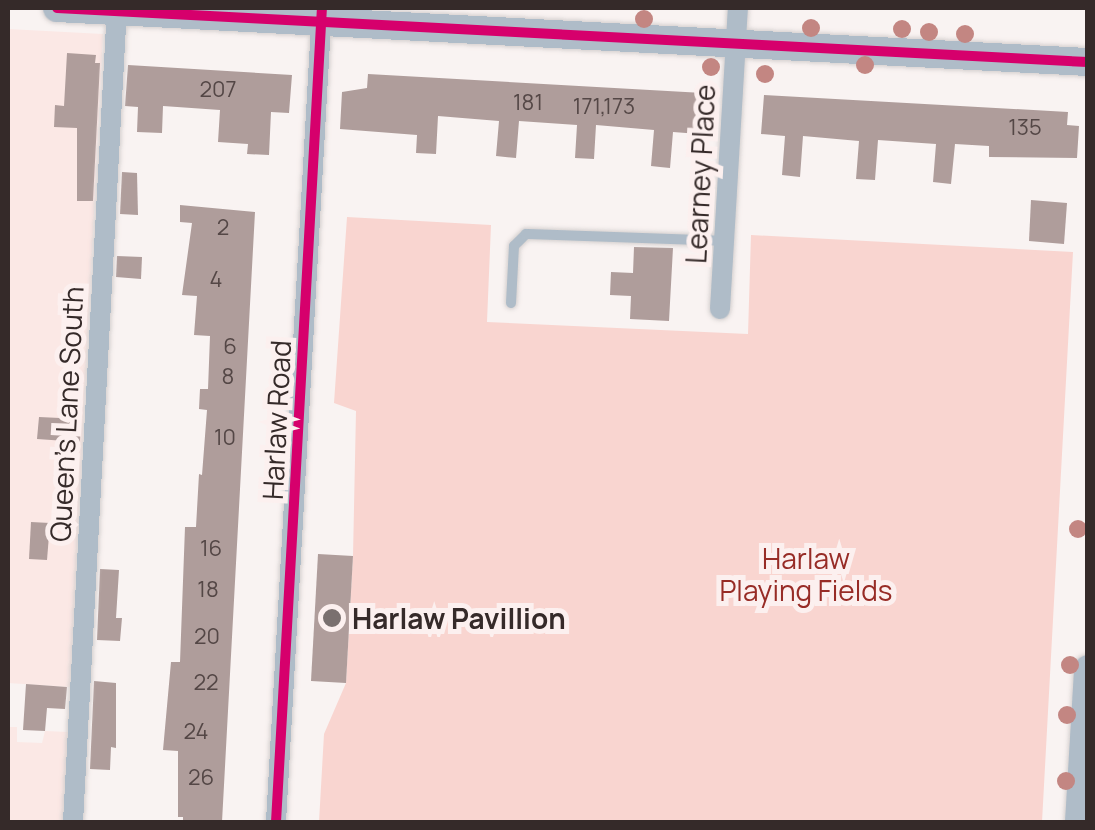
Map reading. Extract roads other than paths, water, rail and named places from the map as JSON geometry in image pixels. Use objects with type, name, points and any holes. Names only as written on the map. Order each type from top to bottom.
[{"type":"street","points":[[57,8],[322,14],[736,43],[1088,62]]},
{"type":"street","name":"Learney Place","points":[[720,309],[738,8]]},
{"type":"street","name":"Queen's Lane South","points":[[73,822],[117,9]]},
{"type":"street","name":"Harlaw Road","points":[[276,822],[322,14]]},
{"type":"street","points":[[1080,822],[1088,669]]},
{"type":"lane","points":[[511,303],[514,246],[526,234],[724,241]]},
{"type":"place","name":"Harlaw Pavillion","points":[[332,618]]},
{"type":"park label","name":"Harlaw Playing Fields","points":[[806,574]]}]
